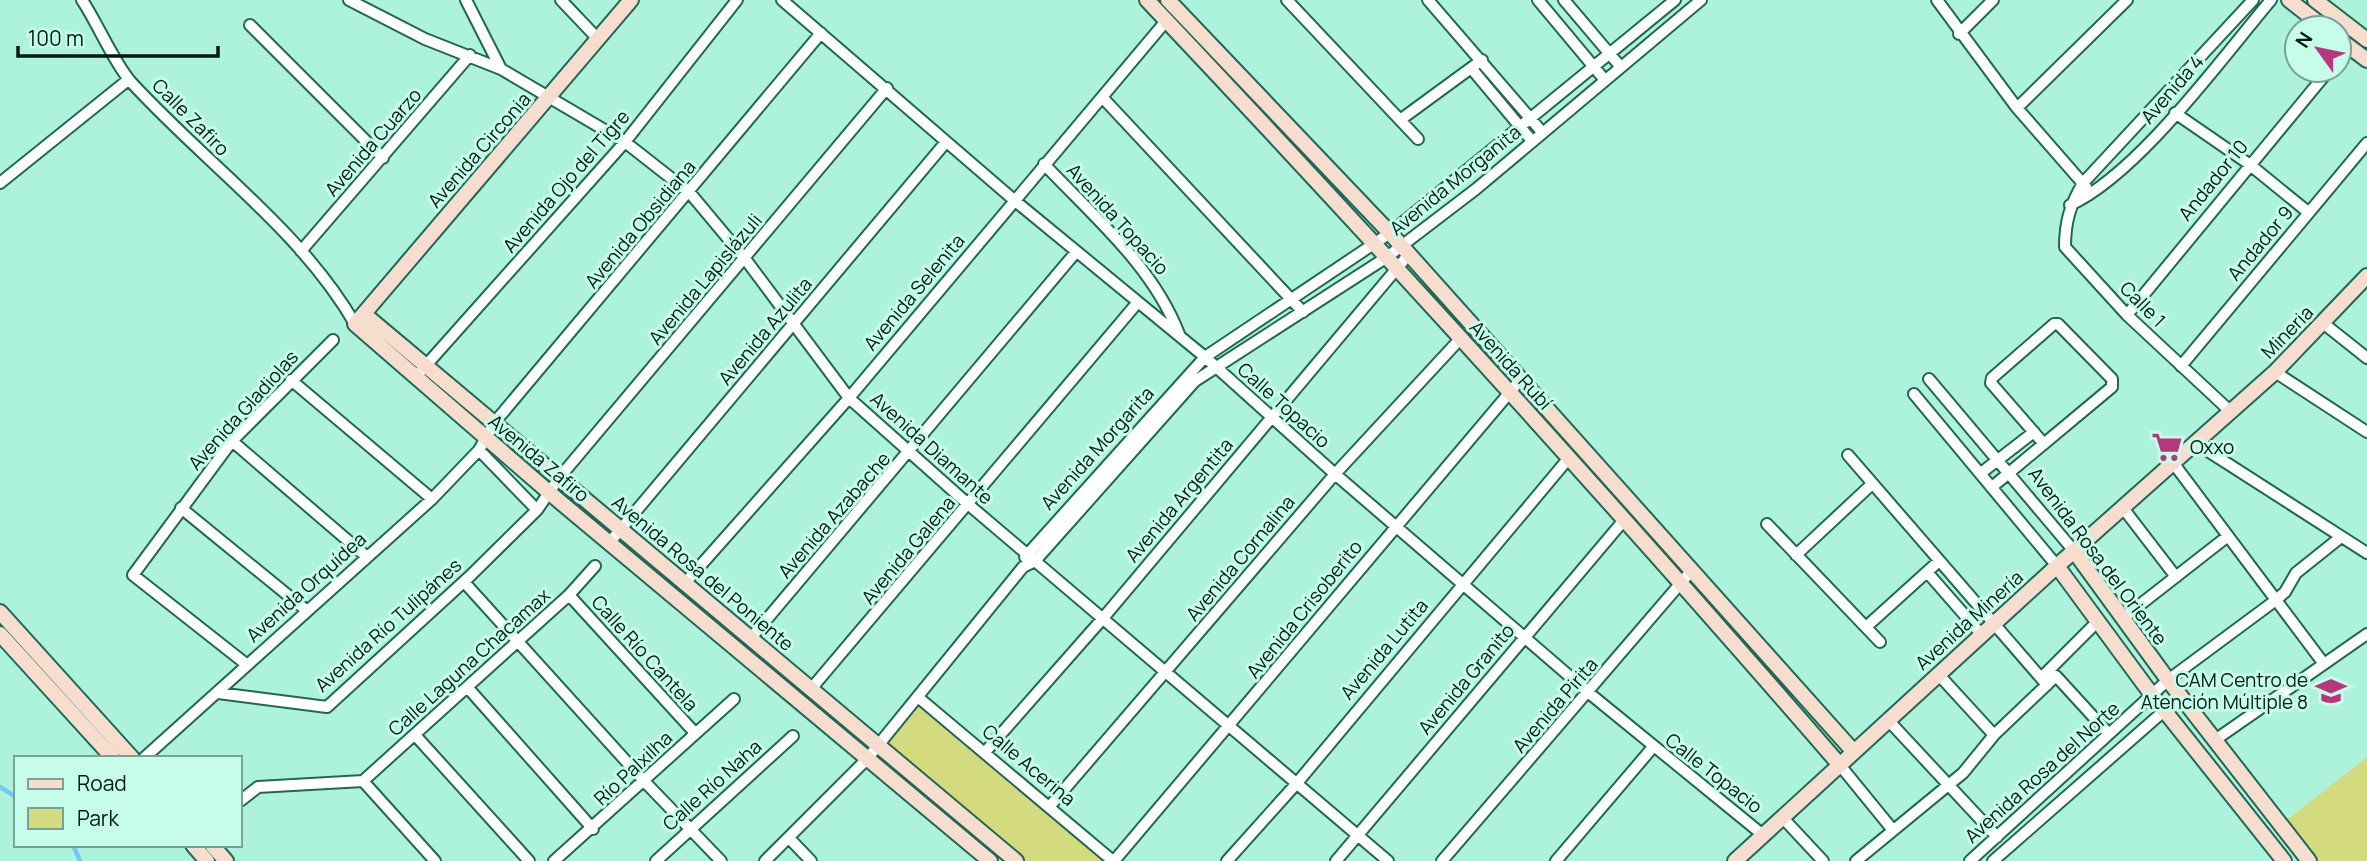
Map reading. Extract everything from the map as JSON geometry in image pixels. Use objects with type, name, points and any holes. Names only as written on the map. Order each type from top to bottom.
[{"type":"street","points":[[82,0],[128,80]]},
{"type":"street","name":"Avenida Diamante","points":[[349,0],[364,3],[425,39],[501,69],[625,142],[690,193],[746,260],[849,398],[909,454],[1388,861]]},
{"type":"street","points":[[466,0],[501,69]]},
{"type":"street","points":[[561,0],[598,39]]},
{"type":"street","name":"Avenida Circonia","points":[[359,319],[631,0]]},
{"type":"street","name":"Avenida Ojo del Tigre","points":[[415,379],[625,142],[737,0]]},
{"type":"street","name":"Calle Topacio","points":[[782,0],[1014,200],[1205,357],[1395,527],[1589,693],[1763,835]]},
{"type":"street","name":"Avenida Rubí","points":[[1146,0],[1510,391],[1839,764]]},
{"type":"street","name":"Avenida Rubí","points":[[1168,0],[1390,233],[1854,751]]},
{"type":"street","points":[[1287,0],[1418,139]]},
{"type":"street","points":[[1428,0],[1542,132]]},
{"type":"street","points":[[1538,0],[1605,79]]},
{"type":"street","points":[[1564,0],[1620,66]]},
{"type":"street","name":"Avenida Morganita","points":[[1205,357],[1390,233],[1675,0]]},
{"type":"street","name":"Avenida Morganita","points":[[1215,366],[1303,312],[1392,263],[1542,132],[1702,0]]},
{"type":"street","points":[[1937,0],[1959,34],[2017,108],[2092,195],[2070,205]]},
{"type":"street","points":[[1959,34],[1993,0]]},
{"type":"street","points":[[2017,108],[2127,0]]},
{"type":"street","name":"Calle 1","points":[[2231,412],[2127,314],[2065,247],[2065,226],[2070,205],[2083,183],[2253,0]]},
{"type":"street","name":"Avenida 4","points":[[2092,195],[2115,177],[2175,113],[2272,0]]},
{"type":"street","points":[[2289,0],[2307,14]]},
{"type":"street","points":[[2315,0],[2367,40]]},
{"type":"street","name":"Avenida Selenita","points":[[685,583],[849,398],[1166,21]]},
{"type":"street","points":[[250,25],[383,158]]},
{"type":"street","name":"Avenida Obsidiana","points":[[482,444],[495,422],[690,193],[821,33]]},
{"type":"street","name":"Avenida Cuarzo","points":[[301,251],[470,55]]},
{"type":"street","points":[[1400,120],[1482,60]]},
{"type":"street","points":[[1471,68],[1532,141]]},
{"type":"street","name":"Calle Zafiro","points":[[0,183],[128,80],[301,251],[359,319]]},
{"type":"street","name":"Andador 10","points":[[2127,314],[2317,84]]},
{"type":"street","name":"Avenida Lapislázuli","points":[[551,493],[559,478],[746,260],[887,88]]},
{"type":"street","points":[[1102,97],[1303,312]]},
{"type":"street","points":[[2175,113],[2249,164],[2308,212]]},
{"type":"street","points":[[1265,125],[1277,114]]},
{"type":"street","name":"Avenida Azulita","points":[[610,542],[946,142]]},
{"type":"street","name":"Andador 9","points":[[2181,366],[2367,143]]},
{"type":"street","name":"Avenida Topacio","points":[[1044,164],[1149,276],[1169,307],[1180,337]]},
{"type":"street","name":"Avenida Azabache","points":[[751,638],[909,454],[1076,252]]},
{"type":"street","name":"Avenida Argentita","points":[[986,751],[1104,617],[1271,418],[1392,263]]},
{"type":"street","name":"Mineria","points":[[2231,412],[2275,372],[2367,276]]},
{"type":"street","name":"Avenida Galena","points":[[811,689],[1138,302]]},
{"type":"street","name":"Avenida Rosa del Poniente","points":[[359,319],[426,366],[495,422],[1016,861]]},
{"type":"street","name":"Avenida Zafiro","points":[[359,319],[415,379],[482,444],[551,493],[990,861]]},
{"type":"street","points":[[2323,323],[2367,358]]},
{"type":"street","points":[[1992,487],[2044,444],[2113,383],[2059,324],[2054,324],[1992,378],[1991,383],[2044,444]]},
{"type":"street","name":"Avenida Cornalina","points":[[1050,806],[1335,474],[1461,338]]},
{"type":"street","name":"Avenida Gladiolas","points":[[246,664],[133,575],[232,442],[333,340]]},
{"type":"street","name":"Avenida Morgarita","points":[[765,861],[867,759],[1031,557],[1205,357]]},
{"type":"street","name":"Avenida Morgarita","points":[[1031,557],[1195,381],[1215,366]]},
{"type":"street","points":[[2275,372],[2367,432]]},
{"type":"street","name":"Avenida Crisoberito","points":[[1114,861],[1521,379]]},
{"type":"street","name":"Avenida Rosa del Oriente","points":[[1929,379],[2074,551],[2168,680],[2309,861]]},
{"type":"street","points":[[291,380],[432,499]]},
{"type":"street","name":"Avenida Rosa del Oriente","points":[[1914,394],[2057,566],[2152,695],[2284,861]]},
{"type":"street","name":"Avenida Minería","points":[[1735,861],[2057,566],[2231,412]]},
{"type":"street","points":[[1981,473],[2034,432]]},
{"type":"street","points":[[232,442],[367,557]]},
{"type":"street","points":[[482,444],[537,510]]},
{"type":"street","name":"Avenida Orquídea","points":[[146,756],[432,499],[482,444]]},
{"type":"street","points":[[2197,444],[2367,553]]},
{"type":"street","points":[[1848,455],[1939,561],[1987,630]]},
{"type":"street","name":"Avenida Lutita","points":[[1227,861],[1297,783],[1568,459]]},
{"type":"street","points":[[2175,464],[2324,664]]},
{"type":"street","points":[[1796,555],[1872,484]]},
{"type":"street","name":"Avenida Río Tulipánes","points":[[218,693],[327,707],[464,582],[551,493]]},
{"type":"street","points":[[181,508],[306,610]]},
{"type":"street","points":[[2123,508],[2176,577]]},
{"type":"street","name":"Avenida Granito","points":[[1336,861],[1624,520]]},
{"type":"street","points":[[1767,524],[1880,642]]},
{"type":"street","points":[[2123,618],[2228,536]]},
{"type":"street","name":"Avenida Rosa del Norte","points":[[1970,861],[2168,680],[2276,600],[2285,592],[2296,573],[2342,537]]},
{"type":"street","points":[[1866,627],[1939,561]]},
{"type":"street","name":"Calle Laguna Chacamax","points":[[363,781],[519,642],[569,595],[595,566]]},
{"type":"street","name":"Avenida Pirita","points":[[1442,861],[1692,570]]},
{"type":"street","points":[[1927,572],[2044,681]]},
{"type":"street","points":[[464,582],[644,781],[721,861]]},
{"type":"street","name":"Calle Río Cantela","points":[[569,595],[695,733]]},
{"type":"street","points":[[0,612],[130,756]]},
{"type":"street","points":[[1856,861],[1892,829],[1949,786],[2098,621]]},
{"type":"street","points":[[0,634],[111,756]]},
{"type":"street","points":[[2215,740],[2367,634]]},
{"type":"street","points":[[1938,675],[1994,735]]},
{"type":"street","points":[[2044,681],[2056,676],[2109,734]]},
{"type":"street","points":[[468,688],[593,829]]},
{"type":"street","name":"Avenida Rosa del Norte","points":[[1993,861],[2181,696]]},
{"type":"street","name":"Calle Acerina","points":[[919,698],[986,751],[1114,861]]},
{"type":"street","name":"Río Palxilha","points":[[554,861],[593,829],[734,699]]},
{"type":"street","points":[[1888,720],[1997,837]]},
{"type":"street","points":[[415,735],[529,861]]},
{"type":"street","name":"Calle Río Naha","points":[[656,861],[793,736]]},
{"type":"street","points":[[1556,861],[1653,747]]},
{"type":"street","points":[[1839,764],[1892,829]]},
{"type":"street","points":[[242,799],[258,787],[363,781],[435,861]]},
{"type":"street","points":[[1782,817],[1823,861]]},
{"type":"street","points":[[960,836],[971,824]]},
{"type":"street","points":[[789,838],[811,861]]},
{"type":"street","points":[[205,850],[226,861]]},
{"type":"green space","points":[[921,703],[1104,861],[1023,861],[886,743]]},
{"type":"green space","points":[[2367,757],[2367,861],[2314,861],[2284,822]]},
{"type":"waterway","points":[[0,787],[14,796]]},
{"type":"waterway","points":[[74,847],[80,861]]},
{"type":"place","name":"Oxxo","points":[[2167,447]]},
{"type":"place","name":"CAM Centro de Atención Múltiple 8","points":[[2331,691]]}]
